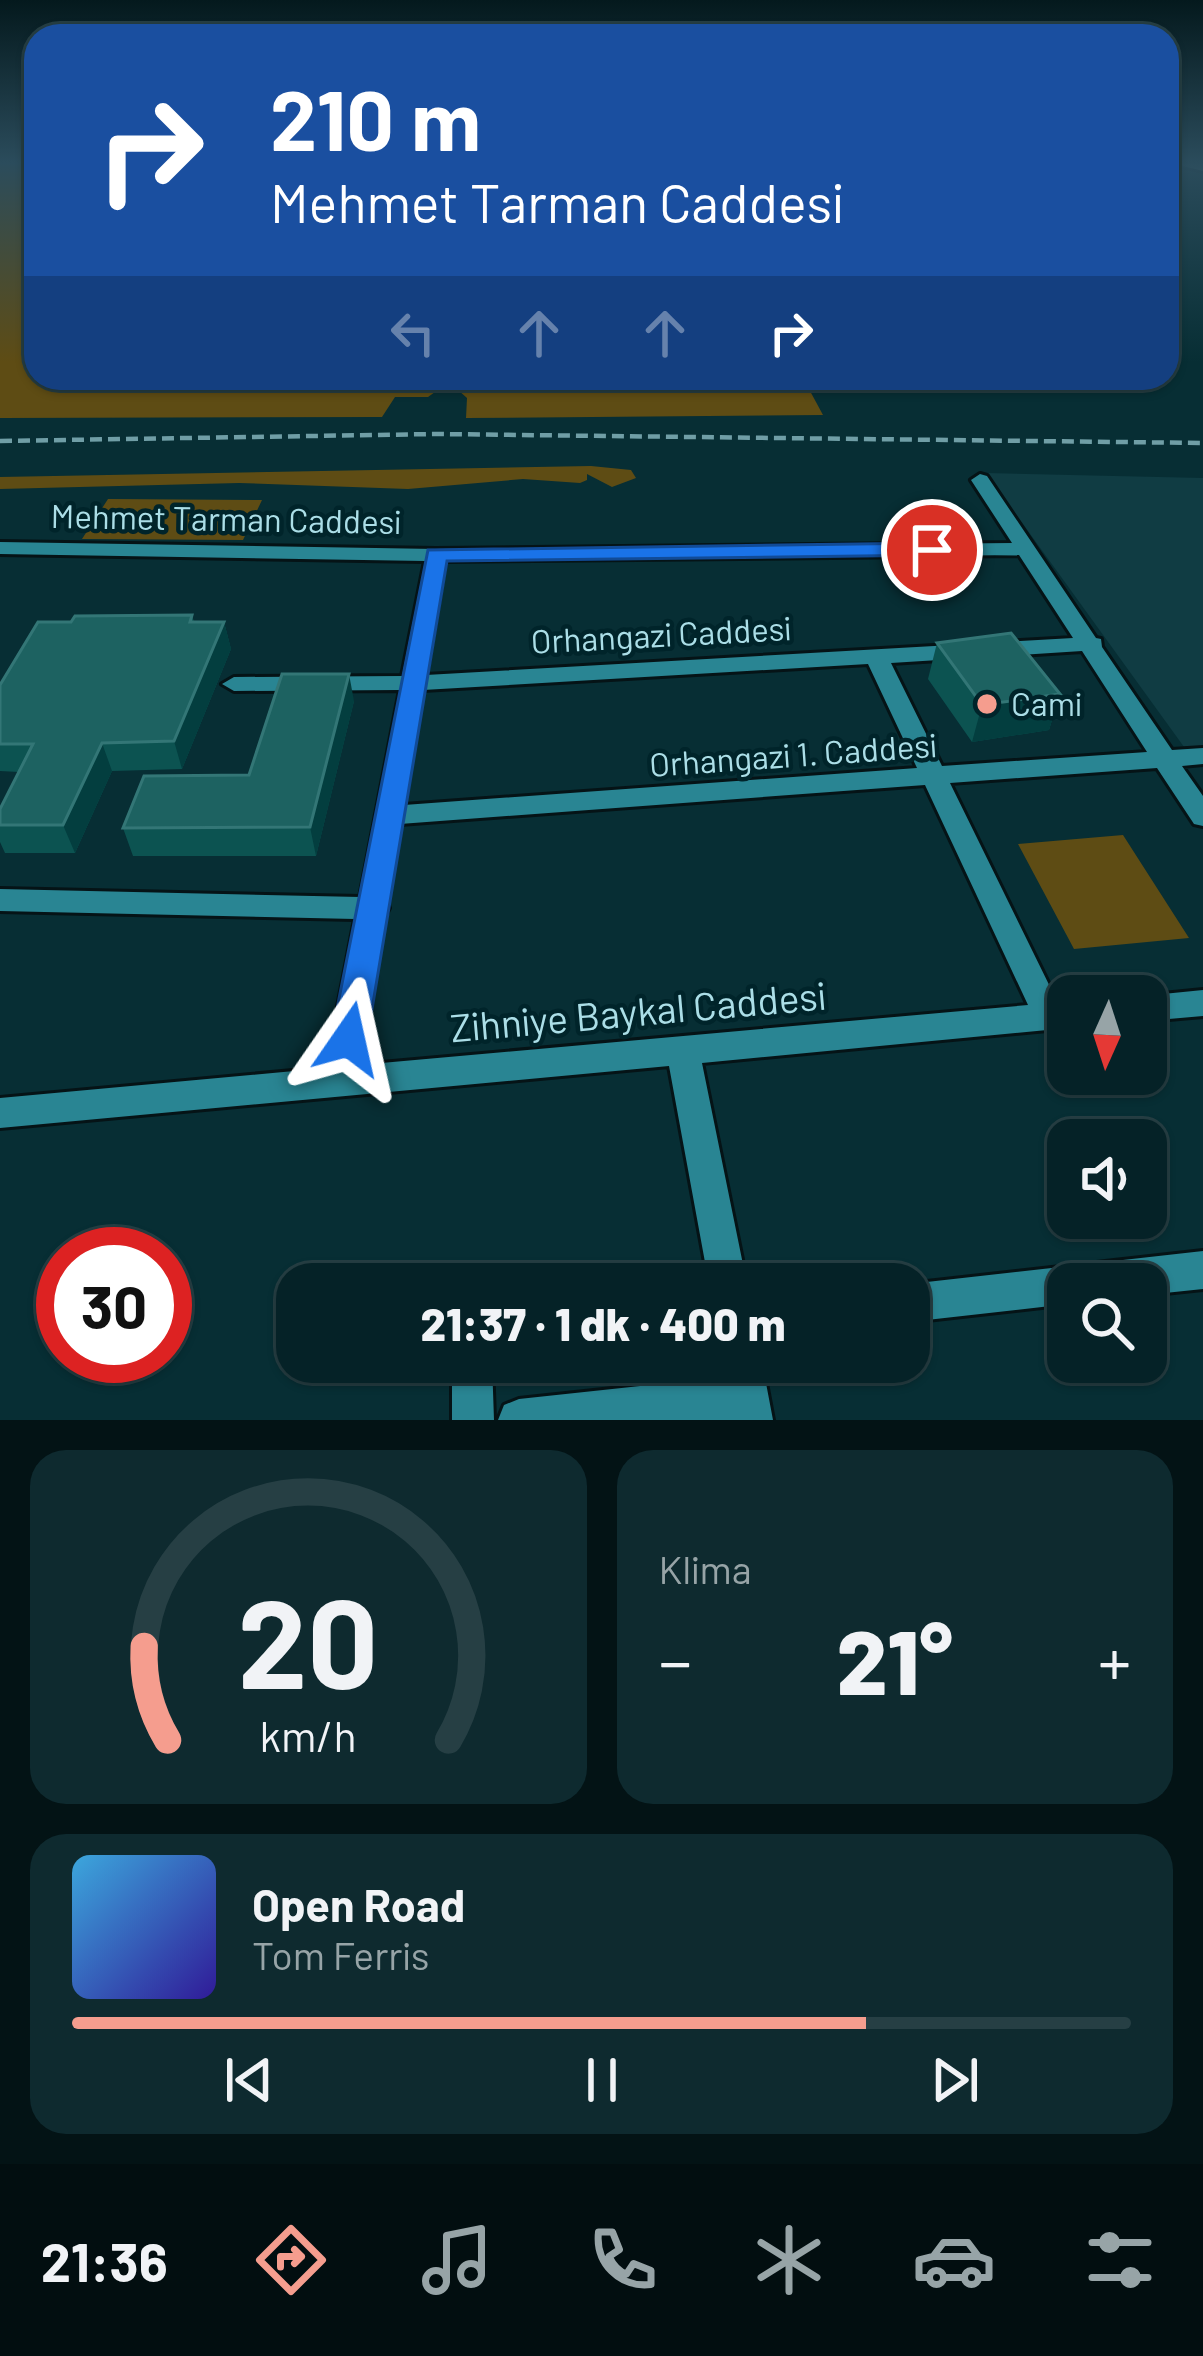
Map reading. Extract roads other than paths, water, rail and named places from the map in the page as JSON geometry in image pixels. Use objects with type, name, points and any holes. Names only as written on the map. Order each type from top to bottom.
[{"type":"street","points":[[980,480],[1093,644],[1203,817]]},
{"type":"street","name":"Mehmet Tarman Caddesi","points":[[0,548],[436,555],[1028,549]]},
{"type":"street","points":[[340,1082],[436,555]]},
{"type":"street","name":"Orhangazi Caddesi","points":[[234,684],[414,683],[1093,644]]},
{"type":"street","points":[[876,656],[1047,993]]},
{"type":"street","name":"Orhangazi 1. Caddesi","points":[[387,816],[1203,756]]},
{"type":"street","points":[[0,900],[375,908]]},
{"type":"street","points":[[1167,1006],[1203,1003]]},
{"type":"street","name":"Zihniye Baykal Caddesi","points":[[0,1113],[1047,1017]]},
{"type":"street","points":[[683,1051],[724,1263]]},
{"type":"street","points":[[1167,1274],[1203,1270]]},
{"type":"street","points":[[930,1301],[1047,1287]]},
{"type":"street","points":[[472,1383],[473,1420]]},
{"type":"street","points":[[519,1420],[748,1392]]},
{"type":"railway","points":[[0,441],[437,434],[1203,443]]},
{"type":"place","name":"Cami","points":[[987,704]]}]
